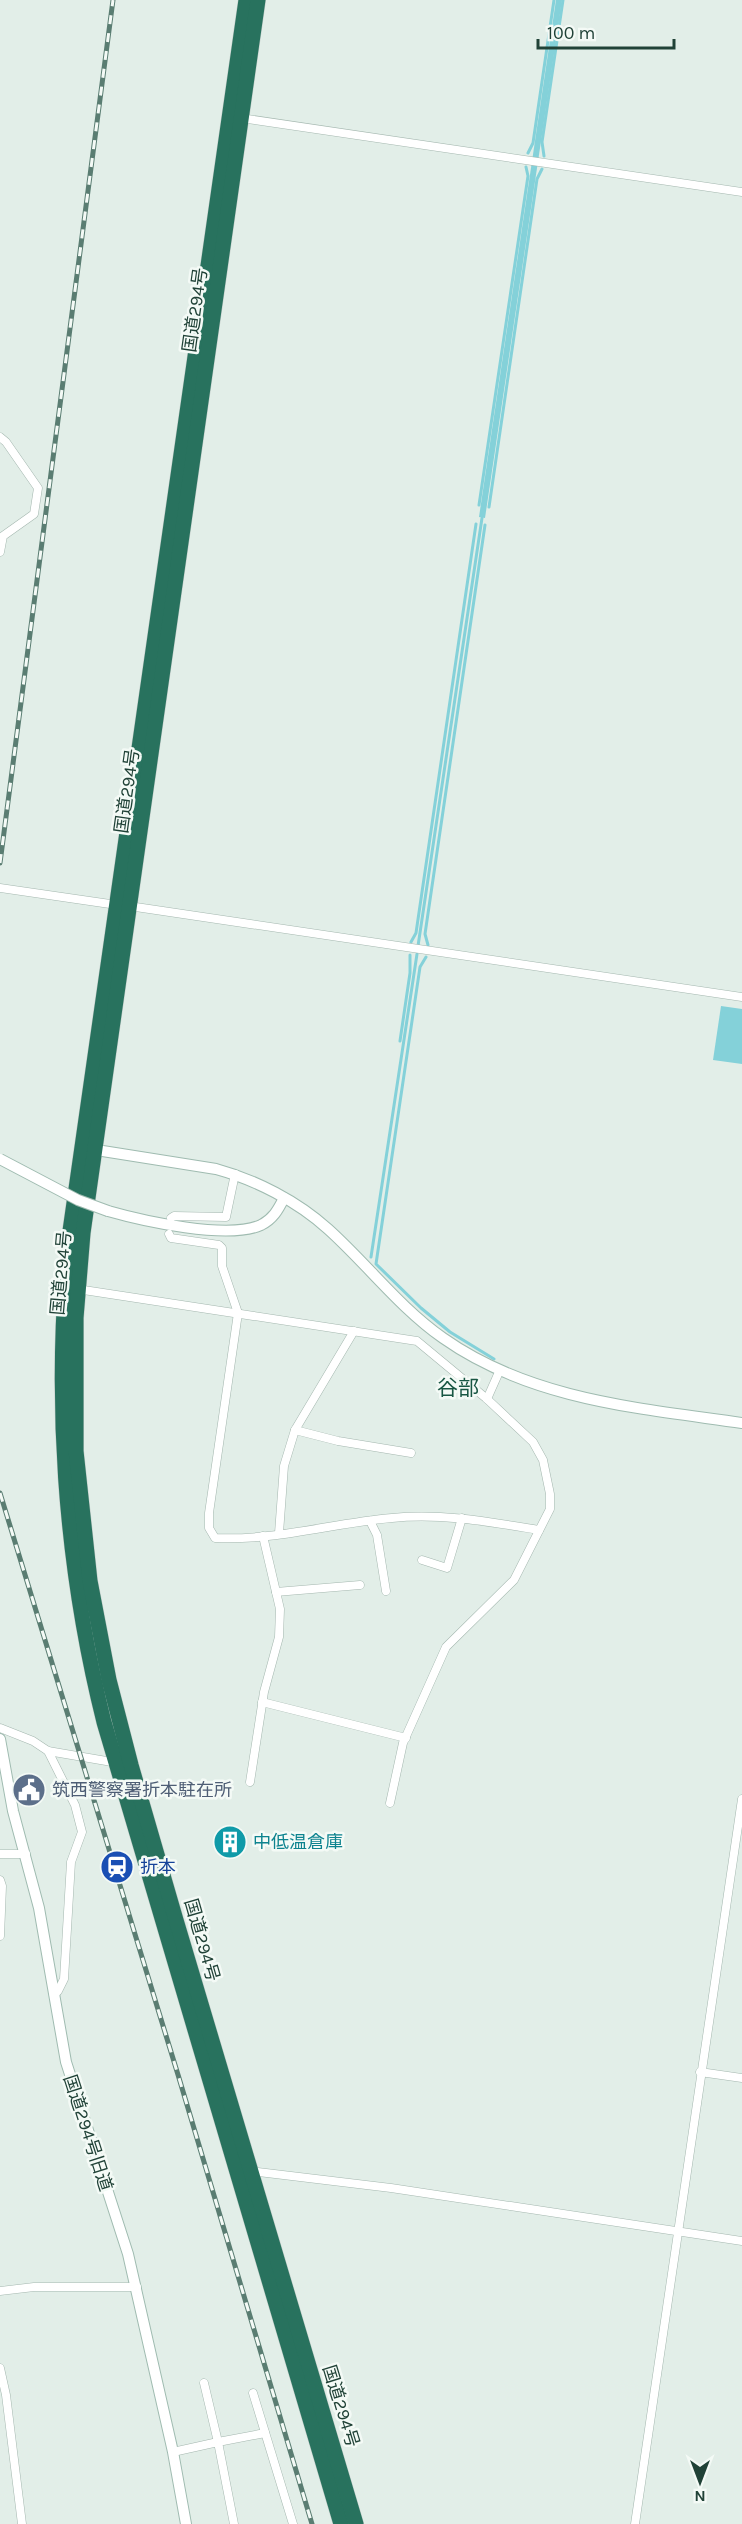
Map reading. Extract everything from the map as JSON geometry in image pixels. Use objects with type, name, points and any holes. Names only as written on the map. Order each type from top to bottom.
[{"type":"highway","name":"国道294号","points":[[236,118],[246,0]]},
{"type":"highway","name":"国道294号","points":[[258,0],[236,118],[124,905],[65,1287],[64,1451],[71,1534],[94,1685],[341,2524]]},
{"type":"highway","name":"国道294号","points":[[88,1149],[77,1289],[75,1409],[84,1532],[98,1630],[131,1765],[356,2524]]},
{"type":"street","points":[[236,118],[742,192]]},
{"type":"street","points":[[0,437],[6,442],[38,488],[34,514],[3,536],[0,552]]},
{"type":"street","points":[[0,888],[742,997]]},
{"type":"street","points":[[88,1149],[216,1169],[235,1174],[284,1198],[327,1228],[410,1312],[458,1349],[499,1372],[578,1397],[742,1423]]},
{"type":"street","points":[[0,1160],[78,1200],[108,1211],[152,1222],[231,1232],[245,1230],[272,1219],[284,1198]]},
{"type":"street","points":[[171,1218],[174,1215],[226,1216],[235,1174]]},
{"type":"street","points":[[169,1234],[171,1238],[219,1245],[222,1248],[222,1266],[238,1312],[209,1528],[214,1538],[264,1536],[393,1517],[462,1518],[539,1530]]},
{"type":"street","points":[[77,1289],[417,1341],[488,1399],[533,1442],[543,1460],[550,1494],[550,1509],[514,1580],[446,1647],[406,1738],[390,1803]]},
{"type":"street","points":[[279,1533],[284,1466],[295,1430],[354,1331]]},
{"type":"street","points":[[488,1399],[499,1372]]},
{"type":"street","points":[[295,1430],[338,1441],[411,1453]]},
{"type":"street","points":[[422,1560],[447,1568],[462,1518]]},
{"type":"street","points":[[370,1521],[377,1535],[386,1591]]},
{"type":"street","points":[[250,1782],[262,1702],[279,1637],[280,1609],[264,1536]]},
{"type":"street","points":[[276,1592],[360,1585]]},
{"type":"street","points":[[262,1702],[406,1738]]},
{"type":"street","points":[[0,1728],[33,1741],[48,1752],[75,1805],[82,1832],[70,1862],[64,1979],[54,1995]]},
{"type":"street","name":"国道294号旧道","points":[[0,1739],[13,1811],[39,1908],[64,2055],[73,2090],[128,2254],[137,2288],[173,2452],[186,2524]]},
{"type":"street","points":[[48,1752],[131,1765]]},
{"type":"street","points":[[635,2524],[742,1798]]},
{"type":"street","points":[[0,1854],[26,1854]]},
{"type":"street","points":[[0,1880],[2,1886],[0,1936]]},
{"type":"street","points":[[700,2072],[742,2078]]},
{"type":"street","points":[[250,2171],[391,2188],[742,2241]]},
{"type":"street","points":[[0,2291],[34,2288],[137,2288]]},
{"type":"street","points":[[0,2368],[6,2395],[22,2524]]},
{"type":"street","points":[[204,2383],[234,2524]]},
{"type":"street","points":[[253,2393],[293,2524]]},
{"type":"street","points":[[173,2452],[265,2433]]},
{"type":"water","points":[[556,0],[562,0],[485,518],[479,517]]},
{"type":"water","points":[[721,1006],[742,1009],[742,1064],[713,1060]]},
{"type":"waterway","points":[[528,153],[533,143],[554,0]]},
{"type":"waterway","points":[[544,156],[542,142],[563,0]]},
{"type":"waterway","points":[[479,505],[528,176],[526,167]]},
{"type":"waterway","points":[[489,507],[537,179],[542,169]]},
{"type":"waterway","points":[[418,946],[482,518]]},
{"type":"waterway","points":[[411,942],[416,933],[476,524]]},
{"type":"waterway","points":[[428,945],[425,934],[485,525]]},
{"type":"waterway","points":[[371,1257],[417,954]]},
{"type":"waterway","points":[[400,1041],[410,973],[410,955]]},
{"type":"waterway","points":[[426,957],[420,967],[376,1264],[421,1308],[450,1332],[494,1359]]},
{"type":"railway","points":[[0,863],[113,0]]},
{"type":"railway","points":[[0,1493],[179,2078],[312,2524]]},
{"type":"place","name":"筑西警察署折本駐在所","points":[[29,1790]]},
{"type":"place","name":"中低温倉庫","points":[[230,1842]]},
{"type":"place","name":"折本","points":[[117,1867]]},
{"type":"district","name":"谷部","points":[[458,1388]]}]
